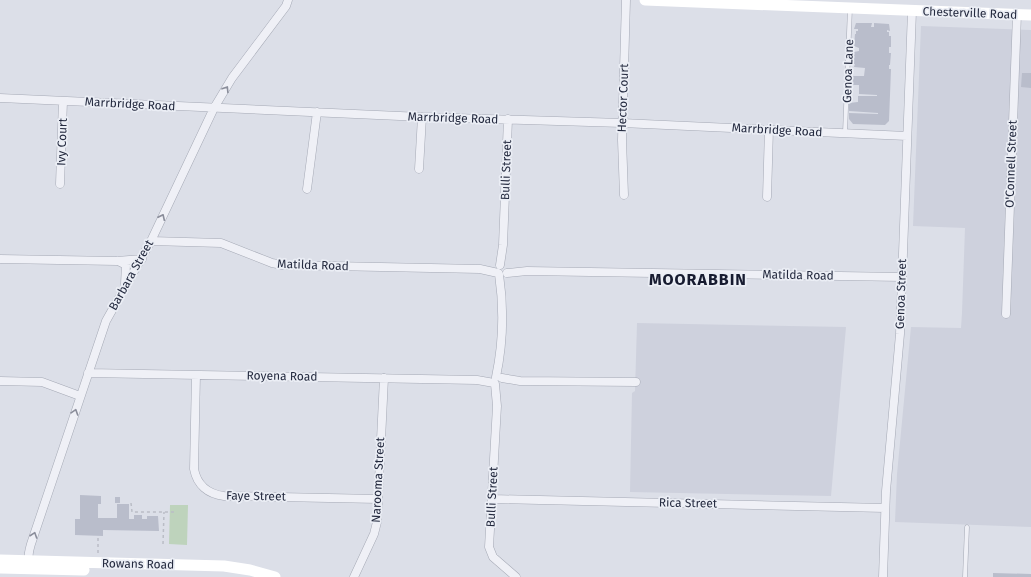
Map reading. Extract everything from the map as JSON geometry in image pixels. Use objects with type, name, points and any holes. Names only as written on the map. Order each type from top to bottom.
[{"type":"street","name":"Barbara Street","points":[[29,561],[31,544],[106,321],[142,259],[214,108],[236,73],[286,6],[288,0]]},
{"type":"street","name":"Hector Court","points":[[624,195],[622,123],[626,0]]},
{"type":"street","name":"Chesterville Road","points":[[645,0],[1031,15]]},
{"type":"street","name":"Genoa Street","points":[[883,577],[885,508],[900,334],[912,11]]},
{"type":"street","name":"O'Connell Street","points":[[1006,314],[1017,14]]},
{"type":"street","name":"Marrbridge Road","points":[[0,98],[422,117],[622,123],[907,136]]},
{"type":"street","name":"Ivy Court","points":[[60,184],[63,101]]},
{"type":"street","points":[[307,189],[317,112]]},
{"type":"street","points":[[419,169],[422,117]]},
{"type":"street","name":"Bulli Street","points":[[508,119],[500,358],[489,547],[490,553],[496,561],[516,577]]},
{"type":"street","points":[[767,197],[769,130]]},
{"type":"street","name":"Matilda Road","points":[[151,241],[221,243],[272,264],[282,265],[902,277]]},
{"type":"street","points":[[0,259],[117,261],[142,259]]},
{"type":"street","points":[[117,261],[126,265],[125,287]]},
{"type":"street","name":"Royena Road","points":[[88,373],[498,381],[636,382]]},
{"type":"street","name":"Faye Street","points":[[196,375],[194,469],[199,483],[208,491],[224,496],[378,499]]},
{"type":"street","name":"Narooma Street","points":[[354,577],[376,528],[384,378]]},
{"type":"street","points":[[0,381],[42,382],[80,396]]},
{"type":"street","name":"Rica Street","points":[[492,499],[885,508]]},
{"type":"street","name":"Rowans Road","points":[[0,560],[98,563],[222,573],[250,577]]},
{"type":"street","points":[[29,561],[38,569]]},
{"type":"street","name":"Rowans Road","points":[[0,568],[38,569],[232,566],[275,577]]},
{"type":"lane","name":"Genoa Lane","points":[[845,134],[850,8]]},
{"type":"lane","points":[[965,577],[967,527]]},
{"type":"path","points":[[131,503],[132,512],[176,512]]},
{"type":"path","points":[[163,544],[164,512]]},
{"type":"path","points":[[98,536],[98,563]]},
{"type":"shaded area","points":[[921,26],[1031,30],[1031,527],[895,522],[897,474],[911,327],[961,328],[962,313],[965,228],[913,226]]},
{"type":"shaded area","points":[[637,323],[846,327],[831,496],[630,492],[632,393],[635,391]]},
{"type":"green space","points":[[170,505],[188,505],[187,545],[169,544]]},
{"type":"building","points":[[856,23],[872,23],[871,27],[874,27],[874,23],[889,24],[890,31],[887,30],[887,32],[889,32],[889,36],[891,36],[891,47],[889,47],[889,53],[891,53],[889,69],[891,69],[889,121],[885,125],[853,124],[849,119],[849,113],[878,114],[849,111],[849,103],[858,102],[858,96],[877,96],[859,94],[859,85],[852,85],[852,76],[864,76],[865,68],[854,67],[855,64],[853,64],[854,52],[859,51],[859,48],[854,46],[855,34],[856,31],[858,31],[858,29],[854,29]]},
{"type":"building","points":[[1022,73],[1031,73],[1031,88],[1021,87]]},
{"type":"building","points":[[80,495],[101,496],[101,504],[98,504],[98,518],[117,518],[117,504],[129,504],[129,519],[134,519],[134,515],[142,515],[142,519],[147,519],[147,516],[158,516],[159,531],[103,530],[103,536],[75,535],[75,519],[80,519]]},
{"type":"building","points":[[115,497],[120,497],[120,503],[115,503]]},
{"type":"building","points":[[993,573],[1031,574],[1031,577],[993,577]]},
{"type":"district","name":"MOORABBIN","points":[[698,279]]}]
